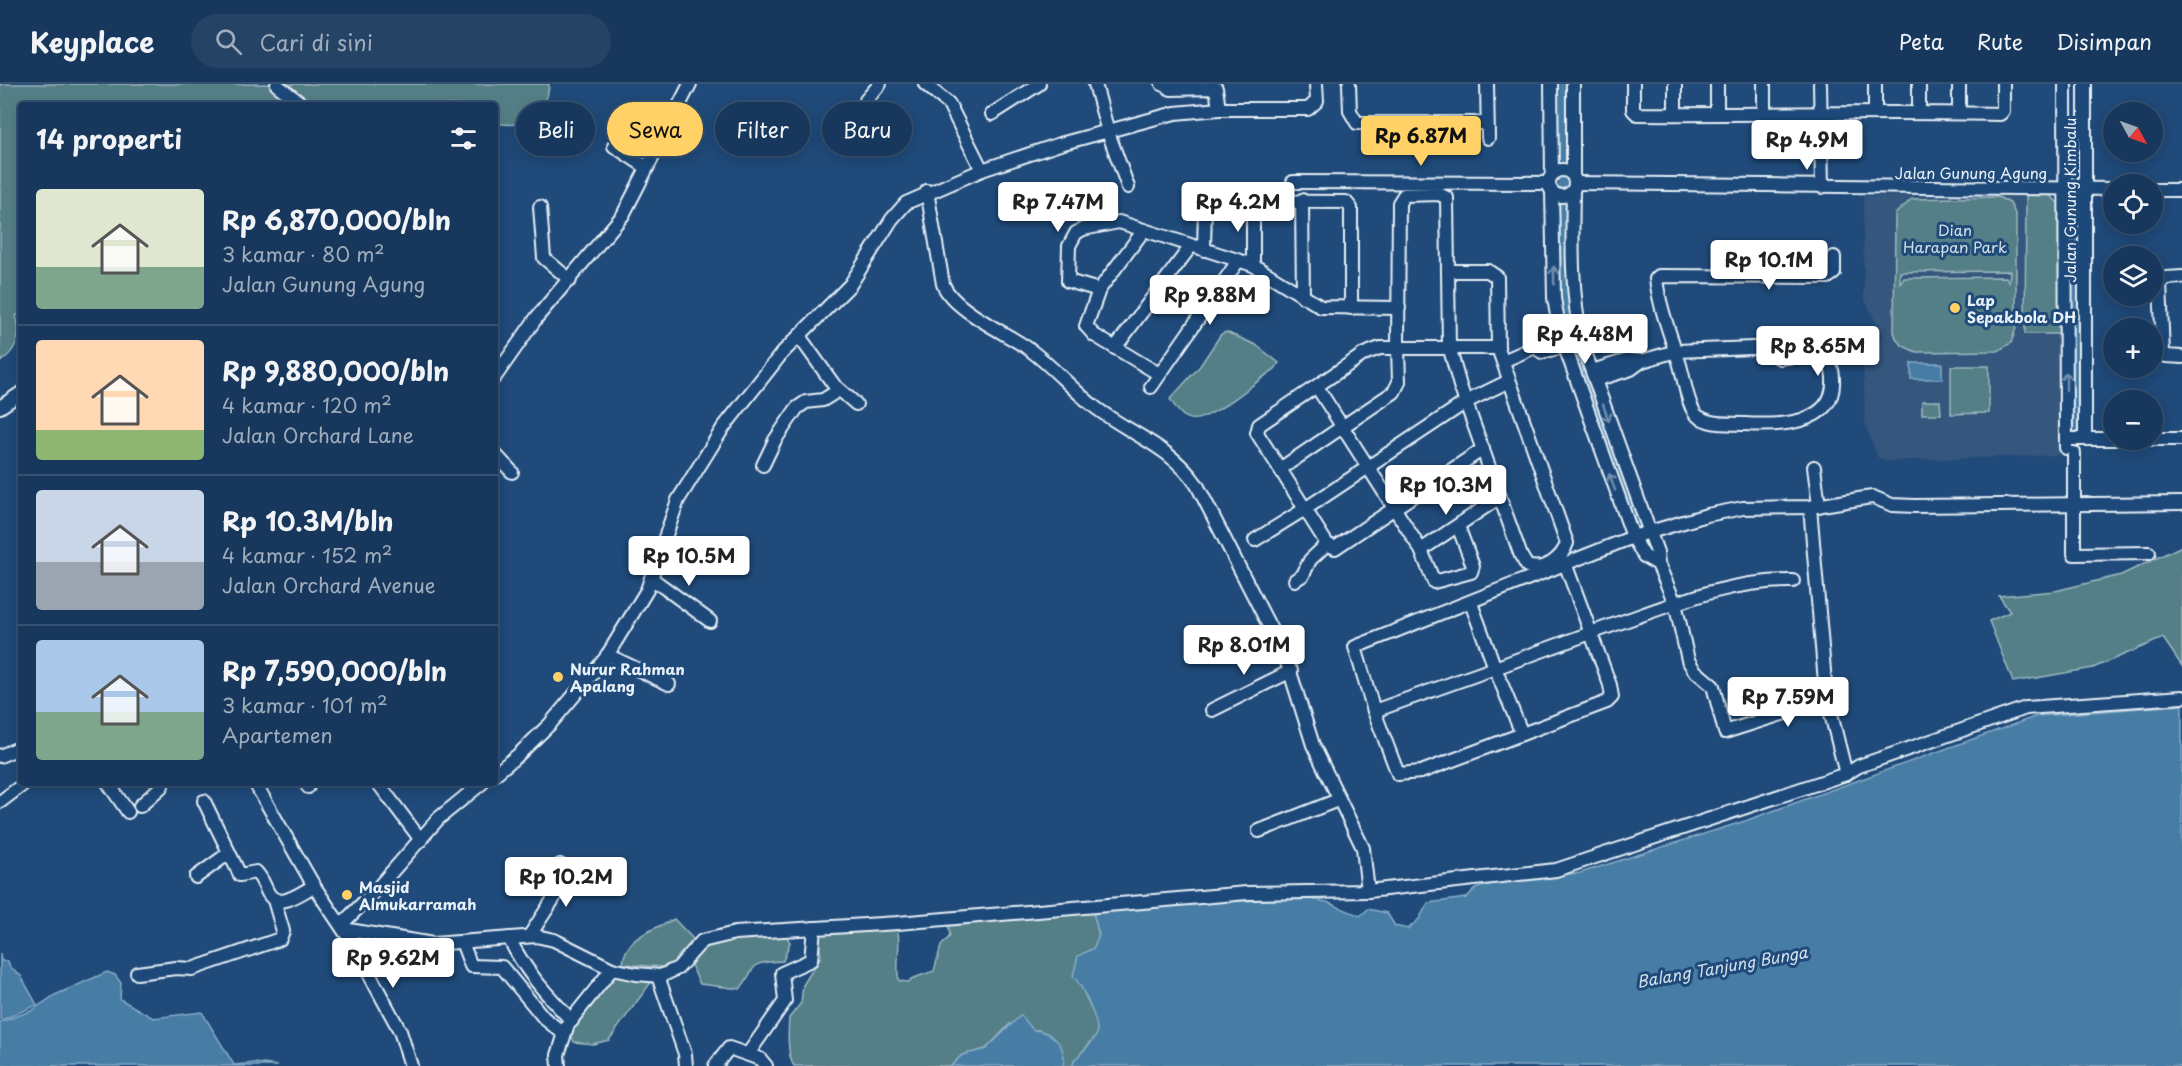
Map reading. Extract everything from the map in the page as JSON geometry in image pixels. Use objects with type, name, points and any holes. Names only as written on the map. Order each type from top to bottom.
[{"type":"street","points":[[498,373],[537,317],[622,215],[690,84]]},
{"type":"street","points":[[866,99],[880,84]]},
{"type":"street","points":[[925,84],[948,104],[969,140],[982,170]]},
{"type":"street","points":[[992,114],[1039,84]]},
{"type":"street","points":[[1095,84],[1108,132],[1128,188]]},
{"type":"street","points":[[1162,84],[1171,89],[1216,88],[1219,109]]},
{"type":"street","points":[[498,771],[550,724],[607,655],[640,604],[672,516],[687,483],[723,428],[799,336],[850,285],[899,209],[927,192],[982,170],[1060,144],[1175,113],[1219,109],[1308,109],[1317,101],[1316,84]]},
{"type":"street","points":[[1349,84],[1350,111],[1354,121],[1361,124],[1486,123]]},
{"type":"street","points":[[1487,84],[1488,138]]},
{"type":"street","points":[[1551,84],[1554,298],[1563,347],[1633,537],[1644,556],[1658,564]]},
{"type":"street","points":[[1573,84],[1574,290],[1582,344],[1648,533],[1657,552],[1658,564],[1675,603],[1688,660],[1694,670],[1713,686],[1725,732],[1785,713],[1810,701],[1808,692]]},
{"type":"street","points":[[1633,84],[1635,113],[1819,114],[2002,113],[2003,84]]},
{"type":"street","points":[[1675,84],[1675,113]]},
{"type":"street","points":[[1717,84],[1717,112]]},
{"type":"street","points":[[1764,84],[1764,113]]},
{"type":"street","points":[[1820,84],[1822,187]]},
{"type":"street","points":[[1875,84],[1875,113]]},
{"type":"street","points":[[1919,84],[1919,113]]},
{"type":"street","points":[[1959,84],[1959,113]]},
{"type":"street","points":[[2065,84],[2075,188],[2069,447],[2074,554],[2149,553]]},
{"type":"street","name":"Jalan Gunung Kimbalu","points":[[2085,84],[2075,188],[2085,439]]},
{"type":"street","points":[[278,85],[299,102]]},
{"type":"street","points":[[629,156],[646,167]]},
{"type":"street","points":[[1293,182],[1552,183],[1563,170],[1573,183]]},
{"type":"street","points":[[1552,183],[1562,197],[1573,183]]},
{"type":"street","name":"Jalan Gunung Agung","points":[[1573,183],[2103,189]]},
{"type":"street","points":[[2163,190],[2182,190]]},
{"type":"street","points":[[927,192],[943,284],[948,294],[987,323],[1028,349],[1094,406],[1181,464],[1197,485],[1291,671],[1313,745],[1363,848],[1368,891]]},
{"type":"street","points":[[1280,469],[1397,387],[1400,375],[1398,348],[1399,203],[1404,195],[1439,194],[1447,198],[1449,346],[1466,402],[1527,566],[1538,567],[1560,556],[1567,543],[1563,528],[1498,348],[1497,277],[1488,271],[1449,271]]},
{"type":"street","points":[[1253,200],[1253,265]]},
{"type":"street","points":[[1115,348],[1198,248],[1208,203],[1253,200],[1341,200],[1350,204],[1351,308]]},
{"type":"street","points":[[1302,200],[1303,297]]},
{"type":"street","points":[[540,207],[544,258],[570,280]]},
{"type":"street","points":[[1099,290],[1068,281],[1069,246],[1076,233],[1083,229],[1119,222],[1253,265],[1322,307],[1400,308]]},
{"type":"street","points":[[1144,230],[1099,290],[1086,326],[1094,335],[1159,374]]},
{"type":"street","points":[[1593,375],[1628,360],[1642,361],[1676,351],[1753,348],[1768,351],[1780,358],[1818,352],[1828,360],[1833,386],[1828,402],[1809,417],[1787,425],[1716,423],[1700,418],[1689,401],[1676,351],[1661,311],[1657,277],[1703,275],[1828,277],[1834,273],[1834,257]]},
{"type":"street","points":[[1151,387],[1238,261]]},
{"type":"street","points":[[2182,277],[2166,278],[2160,283],[2163,352],[2166,356],[2182,357]]},
{"type":"street","points":[[1503,361],[1535,347],[1538,339],[1560,333]]},
{"type":"street","points":[[799,336],[839,390],[856,404]]},
{"type":"street","points":[[1483,449],[1335,548],[1327,544],[1259,438],[1257,428],[1371,350],[1449,346],[1498,348]]},
{"type":"street","points":[[1535,347],[1542,352],[1563,347]]},
{"type":"street","points":[[1255,540],[1466,402],[1509,381]]},
{"type":"street","points":[[1317,387],[1396,508],[1421,550],[1434,582],[1471,572],[1473,566],[1458,526]]},
{"type":"street","points":[[763,465],[775,440],[797,408],[806,402],[823,400],[839,390]]},
{"type":"street","points":[[0,406],[18,395]]},
{"type":"street","points":[[2069,447],[2085,439],[2103,439]]},
{"type":"street","points":[[2163,439],[2182,439]]},
{"type":"street","points":[[498,457],[512,472]]},
{"type":"street","points":[[1814,467],[1814,507],[1826,694],[1846,774]]},
{"type":"street","points":[[1421,550],[1500,497]]},
{"type":"street","points":[[1565,563],[1612,690],[1611,699],[1421,772],[1401,774],[1395,771],[1355,652],[1356,645],[1471,603],[1565,563],[1633,537],[1731,510],[1814,507],[1873,497],[1893,505],[1915,506],[2182,503]]},
{"type":"street","points":[[1295,580],[1303,575],[1310,560],[1327,544]]},
{"type":"street","points":[[651,578],[710,621]]},
{"type":"street","points":[[1374,711],[1675,603],[1733,585],[1793,581]]},
{"type":"street","points":[[1471,603],[1522,734]]},
{"type":"street","points":[[607,655],[669,684]]},
{"type":"street","points":[[1212,710],[1291,671]]},
{"type":"street","points":[[342,927],[418,942],[462,942],[530,935],[554,940],[612,969],[658,976],[672,972],[702,941],[712,937],[1247,893],[1368,891],[1569,867],[1846,774],[1859,766],[2026,708],[2182,698]]},
{"type":"street","points":[[0,756],[18,748]]},
{"type":"street","points":[[0,802],[21,786]]},
{"type":"street","points":[[110,786],[128,812]]},
{"type":"street","points":[[140,806],[161,786]]},
{"type":"street","points":[[257,786],[314,886],[342,927],[395,1021],[411,1066]]},
{"type":"street","points":[[380,786],[421,840]]},
{"type":"street","points":[[342,927],[444,813],[478,786]]},
{"type":"street","points":[[1259,831],[1338,800]]},
{"type":"street","points":[[137,974],[176,968],[192,969],[280,939],[283,931],[274,900],[256,872],[240,875],[204,801]]},
{"type":"street","points":[[196,877],[229,853]]},
{"type":"street","points":[[530,935],[556,895],[560,865]]},
{"type":"street","points":[[274,900],[283,902],[314,886]]},
{"type":"street","points":[[748,1054],[785,1000],[782,973],[810,961],[814,928]]},
{"type":"street","points":[[509,938],[516,954],[543,991],[572,1021]]},
{"type":"street","points":[[462,942],[471,966],[502,967],[544,1018],[564,1034]]},
{"type":"street","points":[[559,1066],[558,1055],[564,1034],[612,969]]},
{"type":"street","points":[[658,976],[685,1054],[686,1066]]},
{"type":"street","points":[[715,1066],[729,1048],[760,1059],[766,1066]]},
{"type":"shaded area","points":[[2050,195],[2060,279],[2060,455],[1888,461],[1878,458],[1865,425],[1863,353],[1866,343],[1882,335],[1864,298],[1863,196]]},
{"type":"green space","points":[[0,84],[549,84],[545,102],[516,102],[515,124],[498,123],[498,102],[18,102],[18,315],[16,316],[18,336],[11,353],[0,362]]},
{"type":"green space","points":[[2026,195],[2050,195],[2059,204],[2060,334],[2025,334]]},
{"type":"green space","name":"Dian Harapan Park","points":[[1998,197],[2010,203],[2016,216],[2016,328],[2011,343],[1998,351],[1916,352],[1903,346],[1897,340],[1894,332],[1895,214],[1912,199]],"holes":[[[2010,271],[2009,282],[2006,277],[1904,278],[1900,284],[1900,272]]]},
{"type":"green space","points":[[1226,332],[1256,345],[1279,363],[1275,369],[1221,408],[1198,419],[1187,418],[1178,411],[1170,399],[1200,366],[1221,334]]},
{"type":"green space","points":[[1951,366],[1989,366],[1989,413],[1951,414]]},
{"type":"green space","points":[[1922,401],[1940,401],[1941,414],[1922,414]]},
{"type":"green space","points":[[2182,546],[2182,666],[2163,638],[2093,668],[2013,682],[1989,621],[2010,612],[1999,596],[2055,591],[2121,575]]},
{"type":"green space","points":[[1093,912],[1099,935],[1079,982],[1098,1023],[1097,1035],[1074,1061],[1073,1066],[1063,1066],[1039,1030],[1033,1030],[1025,1022],[1010,1024],[986,1049],[962,1055],[951,1066],[794,1066],[790,1056],[789,1018],[801,1003],[803,985],[821,956],[817,930],[897,927],[899,981],[909,982],[911,979],[934,971],[941,946],[950,936],[948,923]]},
{"type":"green space","points":[[674,919],[694,940],[677,963],[662,967],[623,964],[628,947],[634,941]]},
{"type":"green space","points":[[788,934],[786,936],[790,942],[783,961],[758,964],[740,989],[700,984],[690,963],[704,941]]},
{"type":"green space","points":[[612,972],[650,976],[652,981],[609,1040],[593,1044],[574,1042],[573,1025],[578,1015]]},
{"type":"water","points":[[1911,363],[1942,363],[1942,379],[1911,379]]},
{"type":"water","name":"Balang Tanjung Bunga","points":[[2182,705],[2182,1066],[1073,1066],[1074,1061],[1094,1039],[1097,1031],[1090,1005],[1073,976],[1078,956],[1094,948],[1099,935],[1093,912],[1156,905],[1304,898],[1327,902],[1360,916],[1368,909],[1387,913],[1395,926],[1408,929],[1419,919],[1428,903],[1466,898],[1475,889],[1494,883],[1580,873],[1745,821],[2037,716]]},
{"type":"water","points":[[0,953],[1,961],[8,961],[10,967],[21,976],[37,1005],[2,1020],[0,1019]]},
{"type":"water","points":[[107,972],[115,975],[121,983],[120,999],[153,1018],[202,1012],[234,1065],[255,1063],[278,1066],[0,1066],[0,1022],[31,1011],[55,995]]},
{"type":"water","points":[[1021,1015],[1033,1030],[1046,1033],[1057,1041],[1063,1052],[1063,1066],[951,1066],[962,1055],[986,1049]]},
{"type":"waterway","points":[[1564,84],[1562,218],[1569,317],[1575,348],[1640,523]]},
{"type":"waterway","points":[[2078,164],[2079,84]]},
{"type":"waterway","points":[[2074,433],[2078,164]]},
{"type":"place","name":"Lap Sepakbola DH","points":[[1955,308]]},
{"type":"place","name":"Nurur Rahman Apalang","points":[[558,677]]},
{"type":"place","name":"Masjid Almukarramah","points":[[347,895]]}]
